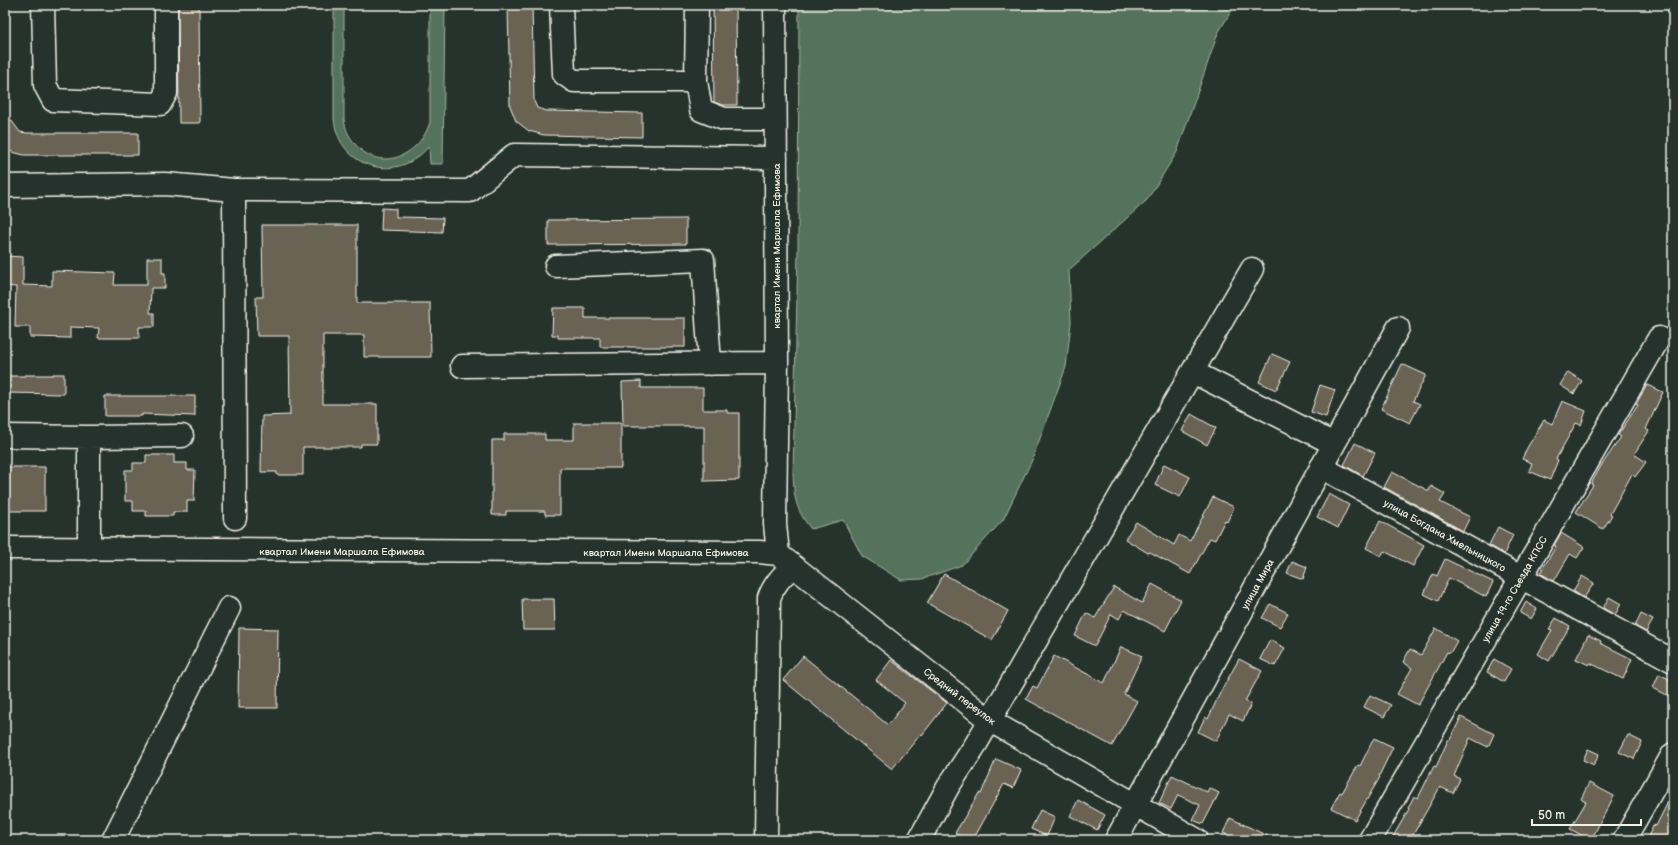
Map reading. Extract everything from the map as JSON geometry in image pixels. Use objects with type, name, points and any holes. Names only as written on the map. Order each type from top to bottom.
[{"type":"street","points":[[43,5],[45,85],[53,100],[160,104],[166,93],[166,5]]},
{"type":"street","points":[[561,5],[564,74],[574,81],[696,81]]},
{"type":"street","points":[[697,5],[696,81],[701,110],[724,119],[776,119]]},
{"type":"street","name":"квартал Имени Маршала Ефимова","points":[[5,548],[751,552],[786,560],[775,524],[777,363],[775,5]]},
{"type":"street","points":[[5,186],[165,184],[234,190],[470,191],[514,155],[776,158]]},
{"type":"street","points":[[234,190],[235,518]]},
{"type":"street","points":[[556,266],[703,260],[710,364]]},
{"type":"street","points":[[919,840],[948,787],[990,720],[1252,269]]},
{"type":"street","name":"улица Мира","points":[[1116,840],[1398,328]]},
{"type":"street","name":"улица 19-го Съезда КПСС","points":[[1370,840],[1520,577],[1659,338]]},
{"type":"street","points":[[462,366],[777,363]]},
{"type":"street","points":[[1193,372],[1334,444]]},
{"type":"street","points":[[5,436],[182,436]]},
{"type":"street","points":[[89,437],[89,549]]},
{"type":"street","name":"улица Богдана Хмельницкого","points":[[1321,467],[1673,661]]},
{"type":"street","points":[[766,840],[769,598],[773,588],[780,578],[786,560]]},
{"type":"street","name":"Средний переулок","points":[[786,560],[990,720],[1197,840]]},
{"type":"street","points":[[113,840],[229,608]]},
{"type":"street","points":[[1624,840],[1673,754]]},
{"type":"green space","points":[[334,5],[344,5],[344,119],[346,129],[355,144],[365,153],[376,158],[388,159],[398,157],[418,144],[425,134],[430,122],[430,5],[445,5],[443,164],[430,164],[429,146],[416,158],[402,165],[387,168],[372,166],[358,160],[347,150],[338,136],[334,119]]},
{"type":"green space","points":[[799,5],[1235,5],[1218,33],[1177,152],[1147,200],[1069,270],[1071,323],[1066,367],[1032,460],[1003,520],[962,565],[922,579],[901,580],[862,556],[843,520],[811,529],[796,502],[793,472],[798,252]]},
{"type":"building","points":[[178,5],[199,5],[200,123],[179,123]]},
{"type":"building","points":[[508,5],[532,5],[534,101],[537,108],[547,111],[642,113],[642,137],[544,135],[529,131],[516,121],[510,106]]},
{"type":"building","points":[[713,5],[736,5],[737,105],[722,105],[714,102]]},
{"type":"building","points":[[5,112],[20,132],[138,133],[138,155],[24,155],[12,152],[5,147]]},
{"type":"building","points":[[382,208],[396,209],[396,217],[443,218],[442,232],[381,230]]},
{"type":"building","points":[[686,219],[686,244],[548,245],[548,220]]},
{"type":"building","points":[[262,225],[357,225],[357,303],[430,303],[431,357],[364,357],[364,335],[323,335],[323,404],[377,404],[377,444],[361,444],[361,447],[303,447],[303,475],[277,475],[277,472],[261,472],[262,416],[290,415],[289,336],[257,336],[256,297],[263,297]]},
{"type":"building","points":[[6,256],[23,257],[23,285],[52,286],[52,271],[115,273],[114,285],[147,285],[147,258],[162,258],[162,273],[165,273],[165,288],[151,288],[150,313],[154,313],[154,327],[139,327],[139,338],[98,338],[99,328],[70,327],[70,338],[30,337],[30,327],[15,327],[16,287],[5,286]]},
{"type":"building","points":[[553,308],[585,308],[585,318],[685,318],[685,347],[600,347],[600,338],[558,338],[558,335],[552,335]]},
{"type":"building","points":[[1272,354],[1290,362],[1276,390],[1259,382]]},
{"type":"building","points":[[1402,364],[1426,375],[1413,401],[1420,404],[1410,423],[1381,409]]},
{"type":"building","points":[[1568,372],[1582,381],[1574,394],[1560,385]]},
{"type":"building","points":[[64,374],[64,394],[5,393],[5,376]]},
{"type":"building","points":[[641,381],[641,388],[703,388],[703,410],[727,410],[727,413],[739,413],[739,480],[704,481],[704,426],[623,426],[622,382]]},
{"type":"building","points":[[1320,385],[1335,390],[1326,417],[1311,412]]},
{"type":"building","points":[[1647,385],[1663,392],[1646,429],[1649,431],[1634,454],[1646,462],[1635,477],[1632,474],[1610,514],[1612,515],[1603,529],[1576,512],[1593,485],[1591,484],[1601,466],[1621,437],[1618,435],[1638,405],[1636,404]]},
{"type":"building","points":[[105,396],[195,396],[195,416],[142,414],[142,416],[105,416]]},
{"type":"building","points":[[1562,401],[1586,411],[1581,425],[1576,423],[1556,459],[1558,460],[1550,480],[1529,471],[1532,463],[1522,459],[1544,420],[1552,424]]},
{"type":"building","points":[[1191,414],[1216,428],[1207,445],[1182,431]]},
{"type":"building","points":[[574,423],[621,423],[621,468],[560,468],[560,515],[545,515],[545,511],[506,511],[506,515],[492,515],[492,440],[504,440],[504,434],[545,434],[545,440],[574,440]]},
{"type":"building","points":[[1355,443],[1375,453],[1363,476],[1344,465]]},
{"type":"building","points":[[146,455],[174,455],[174,463],[187,463],[187,470],[195,470],[194,501],[187,501],[187,512],[173,512],[173,516],[146,516],[146,511],[133,511],[133,501],[125,501],[125,470],[133,470],[133,463],[146,463]]},
{"type":"building","points":[[1164,464],[1190,477],[1180,497],[1155,485]]},
{"type":"building","points":[[5,467],[45,467],[45,511],[5,511]]},
{"type":"building","points":[[1392,472],[1429,491],[1431,486],[1445,494],[1440,502],[1470,517],[1463,531],[1384,487]]},
{"type":"building","points":[[1329,494],[1349,505],[1338,528],[1317,517]]},
{"type":"building","points":[[1213,497],[1234,507],[1227,522],[1225,520],[1215,540],[1210,538],[1190,574],[1150,552],[1148,553],[1125,539],[1136,522],[1174,545],[1179,535],[1190,541]]},
{"type":"building","points":[[1380,521],[1424,545],[1413,566],[1384,551],[1381,556],[1366,548]]},
{"type":"building","points":[[1498,527],[1513,535],[1504,554],[1489,545]]},
{"type":"building","points":[[1561,533],[1584,547],[1577,558],[1570,554],[1554,581],[1540,573],[1556,546],[1554,545]]},
{"type":"building","points":[[1445,559],[1493,582],[1486,597],[1449,578],[1438,601],[1424,594],[1433,574],[1437,576]]},
{"type":"building","points":[[1292,561],[1307,567],[1303,579],[1287,573]]},
{"type":"building","points":[[944,574],[1008,611],[992,640],[927,603]]},
{"type":"building","points":[[1582,576],[1594,583],[1584,598],[1573,591]]},
{"type":"building","points":[[1152,584],[1181,600],[1165,631],[1124,610],[1119,619],[1111,614],[1095,646],[1075,636],[1086,613],[1095,618],[1114,587],[1142,603]]},
{"type":"building","points":[[1609,597],[1621,604],[1615,615],[1603,608]]},
{"type":"building","points":[[522,599],[554,599],[555,630],[523,630]]},
{"type":"building","points":[[1526,602],[1537,609],[1531,619],[1520,613]]},
{"type":"building","points":[[1270,604],[1288,613],[1280,627],[1262,618]]},
{"type":"building","points":[[1641,614],[1653,620],[1646,632],[1635,626]]},
{"type":"building","points":[[1556,618],[1570,626],[1549,661],[1538,654],[1552,630],[1549,629]]},
{"type":"building","points":[[239,628],[278,629],[277,708],[238,708]]},
{"type":"building","points":[[1436,628],[1457,641],[1450,653],[1447,652],[1418,705],[1397,694],[1412,668],[1403,662],[1410,649],[1421,655]]},
{"type":"building","points":[[1588,635],[1601,641],[1600,643],[1632,659],[1623,679],[1590,663],[1589,665],[1576,659]]},
{"type":"building","points":[[1270,640],[1285,648],[1275,666],[1260,659]]},
{"type":"building","points":[[1121,647],[1142,656],[1124,694],[1137,701],[1112,746],[1026,699],[1033,686],[1037,688],[1054,656],[1104,683]]},
{"type":"building","points":[[803,656],[888,725],[905,703],[876,680],[891,660],[947,703],[922,735],[921,734],[892,769],[783,680]]},
{"type":"building","points":[[1239,659],[1262,671],[1245,701],[1251,704],[1243,721],[1229,714],[1216,741],[1198,732],[1205,717],[1208,719],[1221,691]]},
{"type":"building","points":[[1494,659],[1511,669],[1504,682],[1487,672]]},
{"type":"building","points":[[1659,674],[1673,681],[1673,698],[1653,688]]},
{"type":"building","points":[[1370,695],[1391,705],[1384,717],[1364,707]]},
{"type":"building","points":[[1461,717],[1494,734],[1488,747],[1470,738],[1454,776],[1460,779],[1453,793],[1440,787],[1410,840],[1391,840],[1409,809],[1408,808],[1414,796],[1418,798],[1434,766],[1436,767],[1448,740],[1450,740]]},
{"type":"building","points":[[1628,735],[1642,742],[1634,759],[1619,752]]},
{"type":"building","points":[[1374,738],[1393,747],[1379,776],[1380,777],[1355,820],[1331,808],[1340,792],[1342,793],[1358,765],[1360,766]]},
{"type":"building","points":[[1588,749],[1599,754],[1594,765],[1583,760]]},
{"type":"building","points":[[996,759],[1021,770],[1013,788],[1004,784],[973,840],[967,840],[955,833],[979,793],[981,794]]},
{"type":"building","points":[[1172,775],[1207,792],[1209,788],[1219,793],[1203,824],[1193,820],[1200,805],[1178,795],[1171,809],[1159,803]]},
{"type":"building","points":[[1589,783],[1614,796],[1591,840],[1570,829],[1586,802],[1581,799]]},
{"type":"building","points":[[1673,792],[1673,835],[1671,840],[1654,840],[1648,837],[1653,825],[1656,826]]},
{"type":"building","points":[[1078,800],[1105,815],[1097,830],[1070,816]]},
{"type":"building","points":[[1040,810],[1055,817],[1047,836],[1031,829]]},
{"type":"building","points":[[1230,818],[1276,840],[1237,840],[1223,833]]}]
